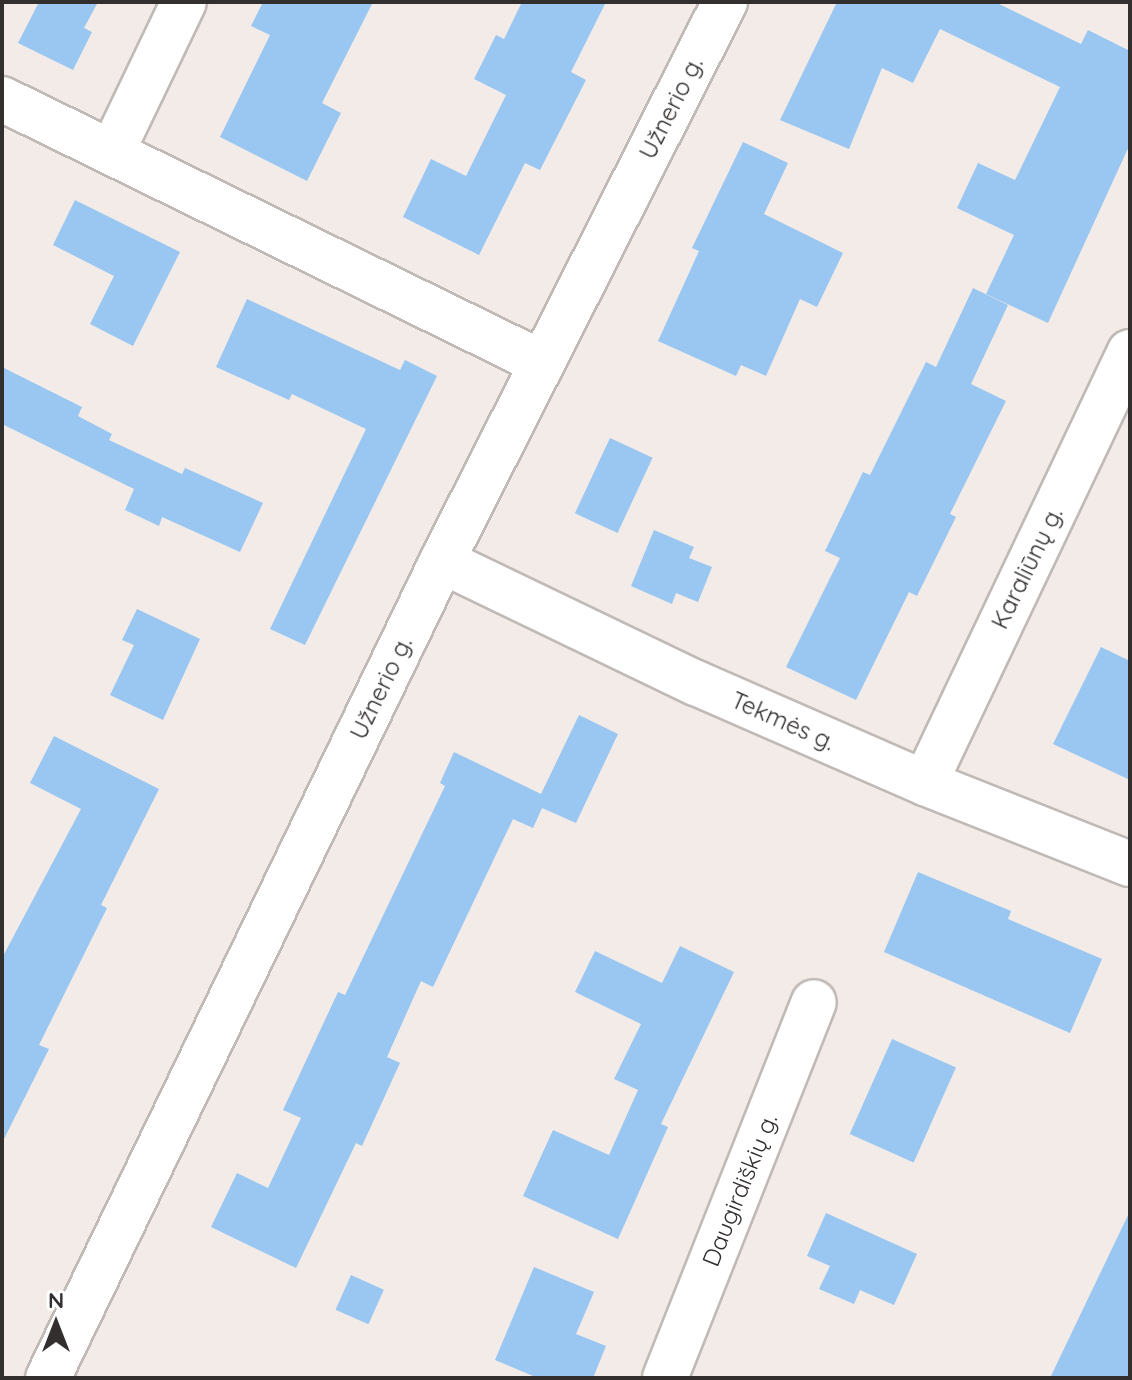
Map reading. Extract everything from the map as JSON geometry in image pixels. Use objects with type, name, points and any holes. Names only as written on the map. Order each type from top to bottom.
[{"type":"street","points":[[112,152],[184,2]]},
{"type":"street","name":"Užnerio g.","points":[[48,1378],[442,561],[725,2]]},
{"type":"street","points":[[2,99],[542,363]]},
{"type":"street","name":"Karaliūnų g.","points":[[925,783],[1130,352]]},
{"type":"street","name":"Tekmės g.","points":[[442,561],[696,683],[925,783],[1130,864]]},
{"type":"street","name":"Daugirdiškių g.","points":[[665,1378],[814,1002]]},
{"type":"building","points":[[39,2],[98,2],[84,28],[92,32],[73,70],[18,43]]},
{"type":"building","points":[[263,2],[373,2],[322,103],[341,113],[307,181],[220,137],[270,35],[251,26]]},
{"type":"building","points":[[522,2],[606,2],[571,72],[586,80],[540,170],[525,163],[479,255],[403,217],[431,159],[466,176],[506,95],[474,79],[496,35],[504,39]]},
{"type":"building","points":[[837,2],[995,2],[1081,44],[1088,30],[1130,51],[1130,144],[1048,323],[986,294],[1014,235],[957,208],[978,163],[1015,180],[1060,87],[940,29],[913,83],[882,68],[849,149],[780,120]]},
{"type":"building","points":[[743,142],[788,163],[764,214],[843,253],[817,307],[800,299],[766,376],[741,365],[736,376],[658,341],[699,251],[692,248]]},
{"type":"building","points":[[75,200],[180,252],[133,346],[90,324],[114,276],[53,245]]},
{"type":"building","points":[[973,288],[1008,305],[971,384],[1006,401],[950,514],[956,517],[917,596],[909,592],[856,700],[786,667],[840,558],[825,551],[863,472],[870,475],[926,362],[936,367]]},
{"type":"building","points":[[247,299],[400,370],[405,360],[437,376],[305,645],[270,629],[366,429],[292,394],[289,400],[216,367]]},
{"type":"building","points":[[2,367],[82,407],[78,416],[112,434],[109,440],[182,474],[185,468],[263,503],[240,552],[162,517],[159,526],[125,510],[134,489],[2,424]]},
{"type":"building","points":[[610,438],[653,458],[618,533],[575,513]]},
{"type":"building","points":[[654,530],[694,547],[689,558],[712,567],[698,602],[676,593],[672,604],[631,586]]},
{"type":"building","points":[[137,609],[200,639],[163,720],[110,695],[134,645],[122,640]]},
{"type":"building","points":[[1101,647],[1130,661],[1130,780],[1053,744]]},
{"type":"building","points":[[579,715],[618,734],[576,823],[542,808],[533,828],[513,819],[433,987],[421,981],[387,1057],[400,1063],[362,1146],[356,1143],[296,1268],[211,1227],[237,1173],[268,1188],[301,1118],[283,1110],[338,992],[345,995],[445,786],[440,783],[454,752],[541,794]]},
{"type":"building","points":[[54,736],[159,789],[101,905],[107,908],[39,1045],[49,1049],[2,1143],[2,958],[81,809],[30,783]]},
{"type":"building","points":[[918,872],[1011,911],[1008,919],[1102,959],[1070,1033],[884,952]]},
{"type":"building","points":[[680,946],[734,972],[661,1124],[668,1127],[618,1239],[523,1196],[553,1130],[609,1155],[638,1090],[614,1079],[641,1024],[575,992],[595,951],[662,983]]},
{"type":"building","points":[[892,1039],[956,1067],[914,1162],[850,1134]]},
{"type":"building","points":[[1130,1211],[1130,1378],[1050,1378]]},
{"type":"building","points":[[826,1213],[917,1254],[894,1305],[860,1290],[854,1304],[819,1289],[830,1266],[807,1256]]},
{"type":"building","points":[[534,1267],[594,1292],[576,1334],[606,1346],[593,1378],[538,1378],[495,1360]]},
{"type":"building","points":[[351,1275],[384,1290],[368,1324],[336,1310]]}]
